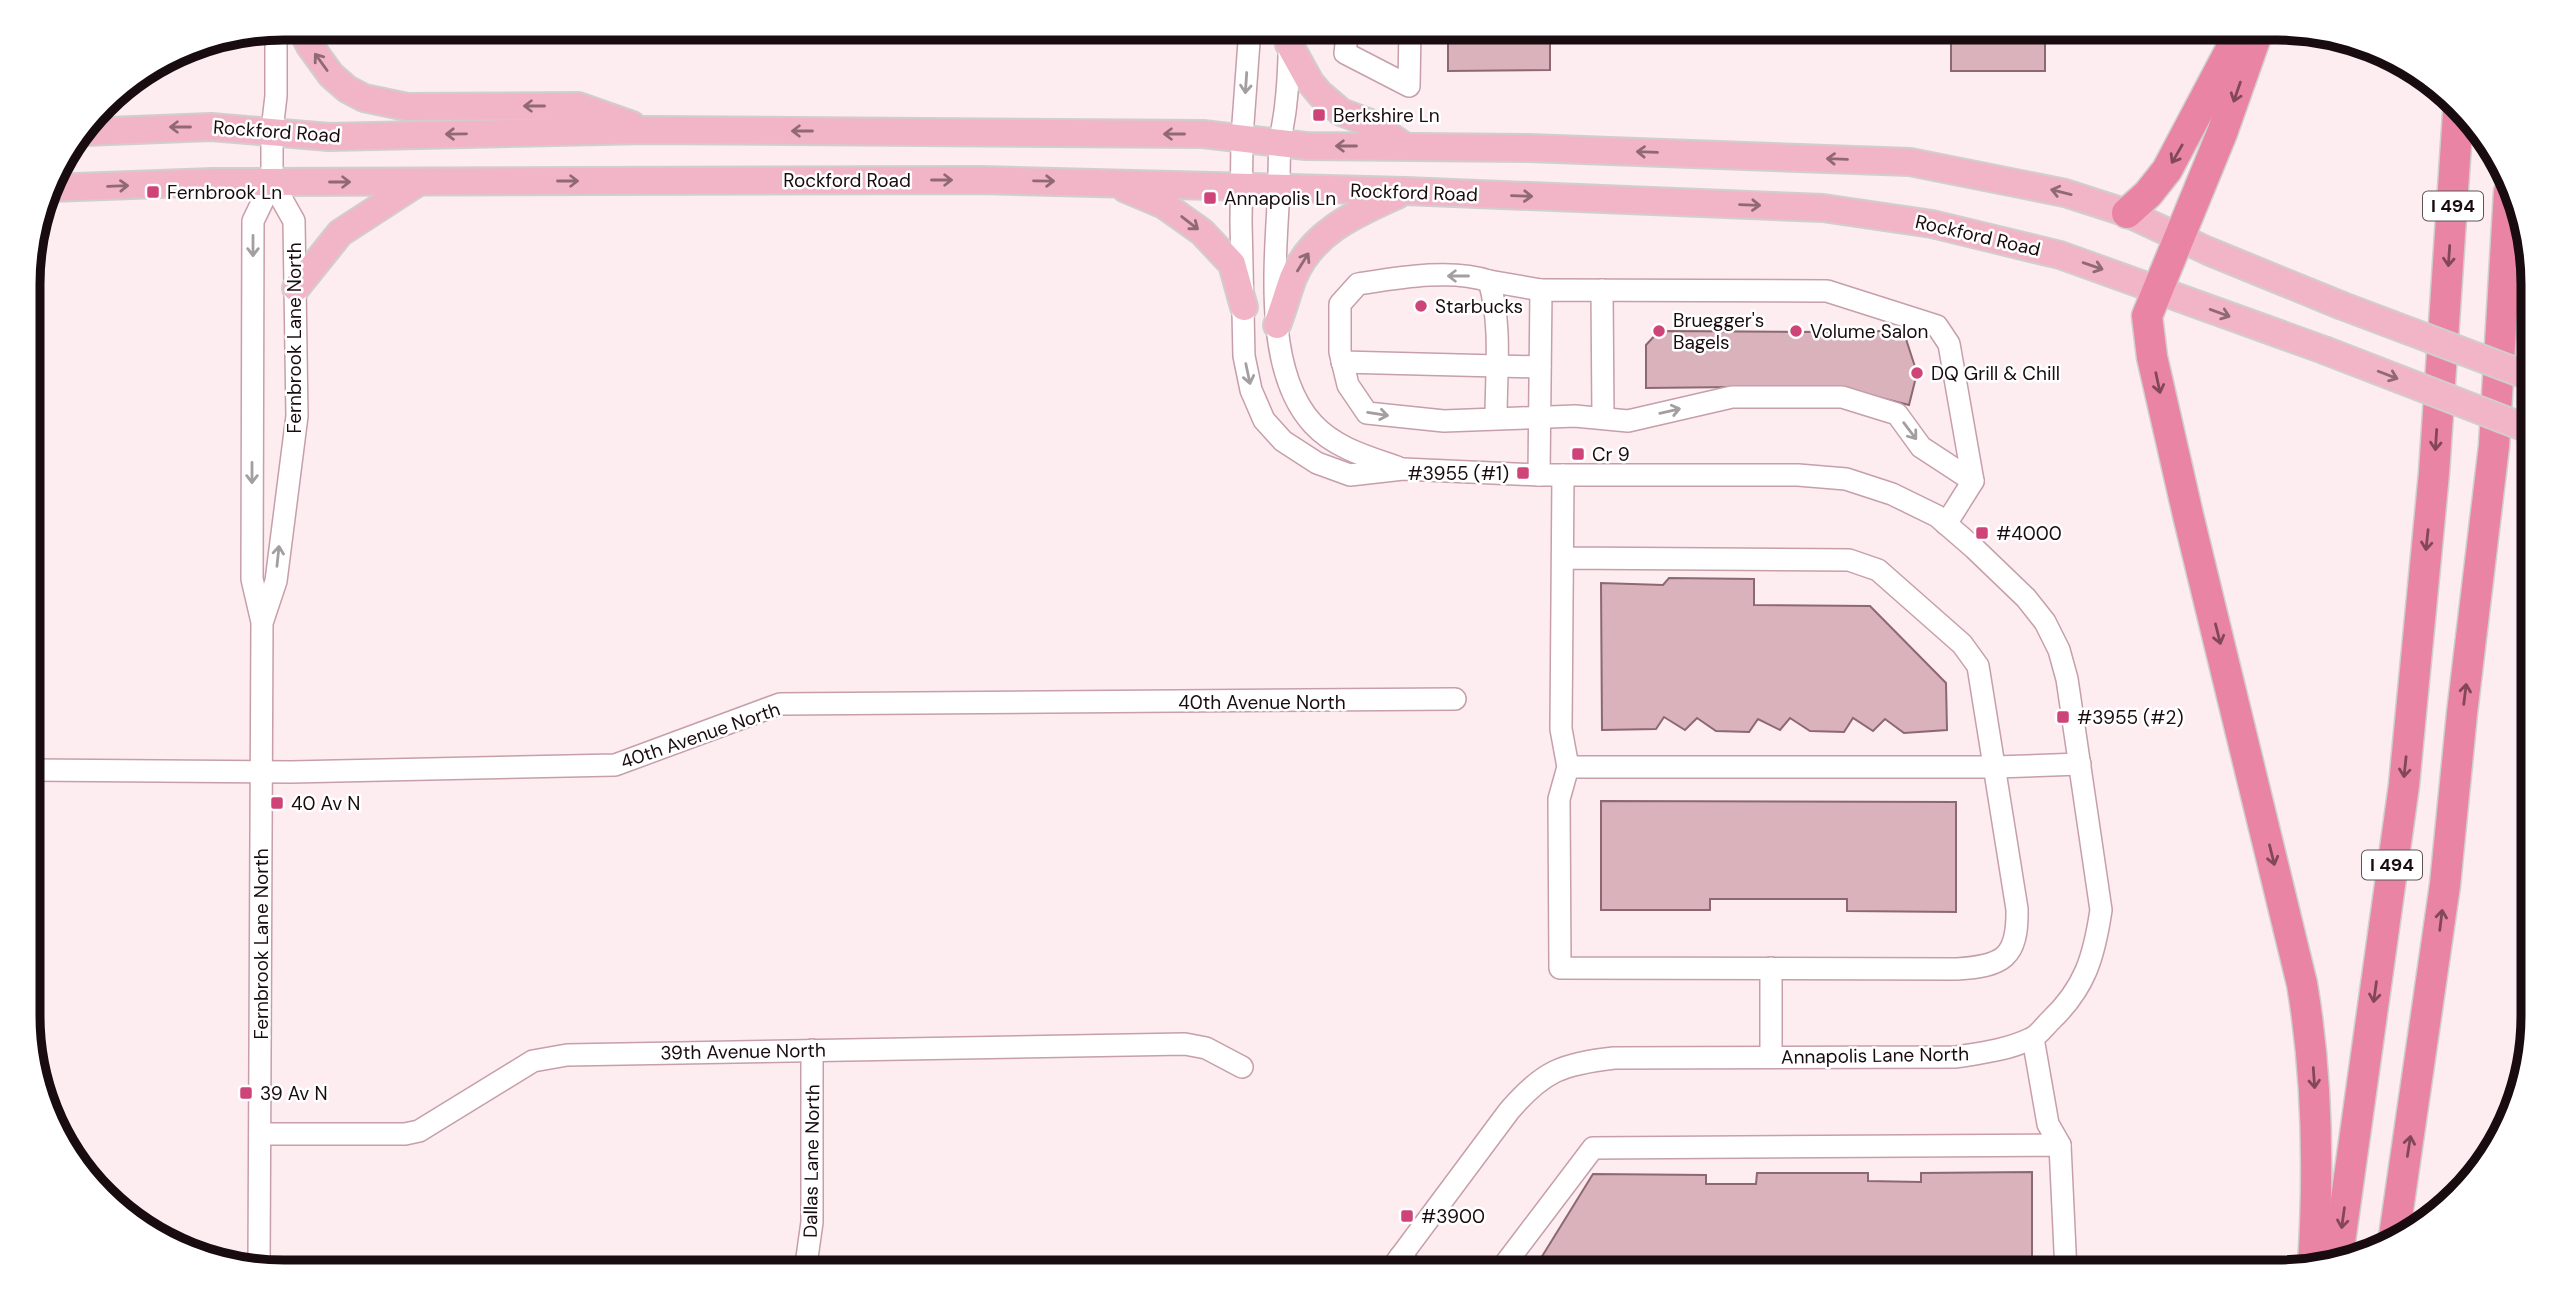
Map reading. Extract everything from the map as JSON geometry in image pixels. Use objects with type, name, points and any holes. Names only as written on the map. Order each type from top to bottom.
[{"type":"highway","points":[[2127,213],[2148,194],[2167,170],[2236,40]]},
{"type":"highway","points":[[2255,40],[2192,211],[2177,237],[2147,316],[2152,357],[2188,515],[2295,948],[2309,1023],[2318,1148],[2313,1256]]},
{"type":"highway","name":"I 494","points":[[2339,1251],[2404,785],[2434,472],[2458,121]]},
{"type":"highway","name":"I 494","points":[[2395,1229],[2445,885],[2462,713],[2494,446],[2508,207]]},
{"type":"main road","points":[[307,40],[331,75],[347,89],[364,98],[407,107],[579,106],[647,130]]},
{"type":"main road","points":[[1292,40],[1310,82],[1320,94],[1341,111],[1373,124],[1404,146]]},
{"type":"main road","name":"Rockford Road","points":[[95,131],[170,127],[329,136],[647,130],[1189,134],[1242,137],[1306,146],[1542,148],[1910,162],[2065,193],[2127,213],[2177,237],[2340,305],[2521,373]]},
{"type":"main road","name":"Rockford Road","points":[[60,188],[272,182],[980,180],[1405,191],[1823,208],[1933,223],[2060,255],[2324,350],[2521,426]]},
{"type":"main road","points":[[296,288],[340,233],[418,182]]},
{"type":"main road","points":[[1108,182],[1164,205],[1202,232],[1231,264],[1244,306]]},
{"type":"main road","points":[[1278,325],[1294,277],[1317,242],[1345,219],[1405,191]]},
{"type":"street","name":"Fernbrook Lane North","points":[[259,1258],[262,622],[252,579],[253,221],[272,182],[276,40]]},
{"type":"street","name":"Annapolis Lane North","points":[[1249,40],[1242,137],[1244,356],[1251,390],[1264,420],[1283,441],[1317,463],[1350,475],[1403,469],[1539,475],[1798,475],[1846,479],[1892,494],[1937,516],[2026,598],[2045,622],[2059,650],[2067,679],[2101,910],[2096,947],[2082,983],[2059,1013],[2033,1038],[1993,1051],[1956,1057],[1614,1058],[1586,1061],[1545,1075],[1528,1089],[1509,1111],[1397,1259]]},
{"type":"street","name":"Annapolis Lane North","points":[[1290,40],[1286,102],[1280,143],[1276,275],[1283,367],[1296,400],[1311,423],[1328,438],[1358,454],[1403,469]]},
{"type":"street","points":[[1347,40],[1345,53],[1409,86],[1410,40]]},
{"type":"street","name":"Fernbrook Lane North","points":[[262,622],[276,580],[296,436],[294,221],[272,182]]},
{"type":"street","points":[[1946,524],[1973,481],[1949,344],[1937,326],[1827,291],[1541,290],[1475,276],[1412,276],[1358,284],[1340,304],[1342,362],[1348,385],[1367,413],[1444,421],[1540,416],[1628,421],[1732,397],[1842,397],[1897,414],[1921,447],[1973,481]]},
{"type":"street","points":[[1489,281],[1496,330],[1496,418]]},
{"type":"street","points":[[1539,475],[1541,290]]},
{"type":"street","points":[[1602,290],[1604,418]]},
{"type":"street","points":[[1342,362],[1540,367]]},
{"type":"street","points":[[1563,475],[1561,729],[1568,767],[1559,800],[1560,968],[1957,969],[1985,967],[2005,957],[2018,935],[2017,909],[1978,666],[1962,643],[1878,570],[1849,560],[1563,558]]},
{"type":"street","name":"40th Avenue North","points":[[40,769],[262,771],[615,765],[780,704],[1455,699]]},
{"type":"street","points":[[1568,767],[1996,767],[2080,764]]},
{"type":"street","points":[[1771,968],[1771,1057]]},
{"type":"street","points":[[2033,1038],[2048,1124],[2060,1145],[2065,1259]]},
{"type":"street","name":"39th Avenue North","points":[[260,1134],[419,1132],[533,1061],[567,1055],[1185,1044],[1206,1048],[1242,1067]]},
{"type":"street","name":"Dallas Lane North","points":[[807,1260],[812,1222],[812,1050]]},
{"type":"street","points":[[1509,1259],[1593,1148],[2060,1145]]},
{"type":"building","points":[[1448,40],[1550,40],[1550,70],[1448,71]]},
{"type":"building","points":[[1951,40],[2045,40],[2045,71],[1951,71]]},
{"type":"building","points":[[1659,331],[1831,332],[1854,338],[1879,331],[1906,339],[1917,373],[1909,405],[1835,386],[1646,388],[1646,345]]},
{"type":"building","points":[[1669,578],[1754,579],[1754,605],[1870,606],[1946,683],[1947,730],[1904,733],[1885,719],[1873,731],[1853,718],[1844,732],[1810,731],[1790,718],[1780,730],[1758,719],[1749,732],[1716,731],[1697,718],[1685,730],[1664,717],[1656,729],[1602,730],[1601,583],[1663,585]]},
{"type":"building","points":[[1601,801],[1956,802],[1956,912],[1847,911],[1847,899],[1710,899],[1710,910],[1601,910]]},
{"type":"building","points":[[2032,1172],[2032,1259],[1541,1259],[1593,1174],[1706,1175],[1706,1184],[1756,1184],[1757,1173],[1868,1173],[1868,1181],[1921,1182],[1921,1173]]},
{"type":"place","name":"Berkshire Ln","points":[[1319,115]]},
{"type":"place","name":"Fernbrook Ln","points":[[153,192]]},
{"type":"place","name":"Annapolis Ln","points":[[1210,198]]},
{"type":"place","name":"Starbucks","points":[[1421,306]]},
{"type":"place","name":"Bruegger's Bagels","points":[[1659,331]]},
{"type":"place","name":"Volume Salon","points":[[1796,331]]},
{"type":"place","name":"DQ Grill & Chill","points":[[1917,373]]},
{"type":"place","name":"Cr 9","points":[[1578,454]]},
{"type":"place","name":"#3955 (#1)","points":[[1523,473]]},
{"type":"place","name":"#4000","points":[[1982,533]]},
{"type":"place","name":"#3955 (#2)","points":[[2063,717]]},
{"type":"place","name":"40 Av N","points":[[277,803]]},
{"type":"place","name":"39 Av N","points":[[246,1093]]},
{"type":"place","name":"#3900","points":[[1407,1216]]}]
